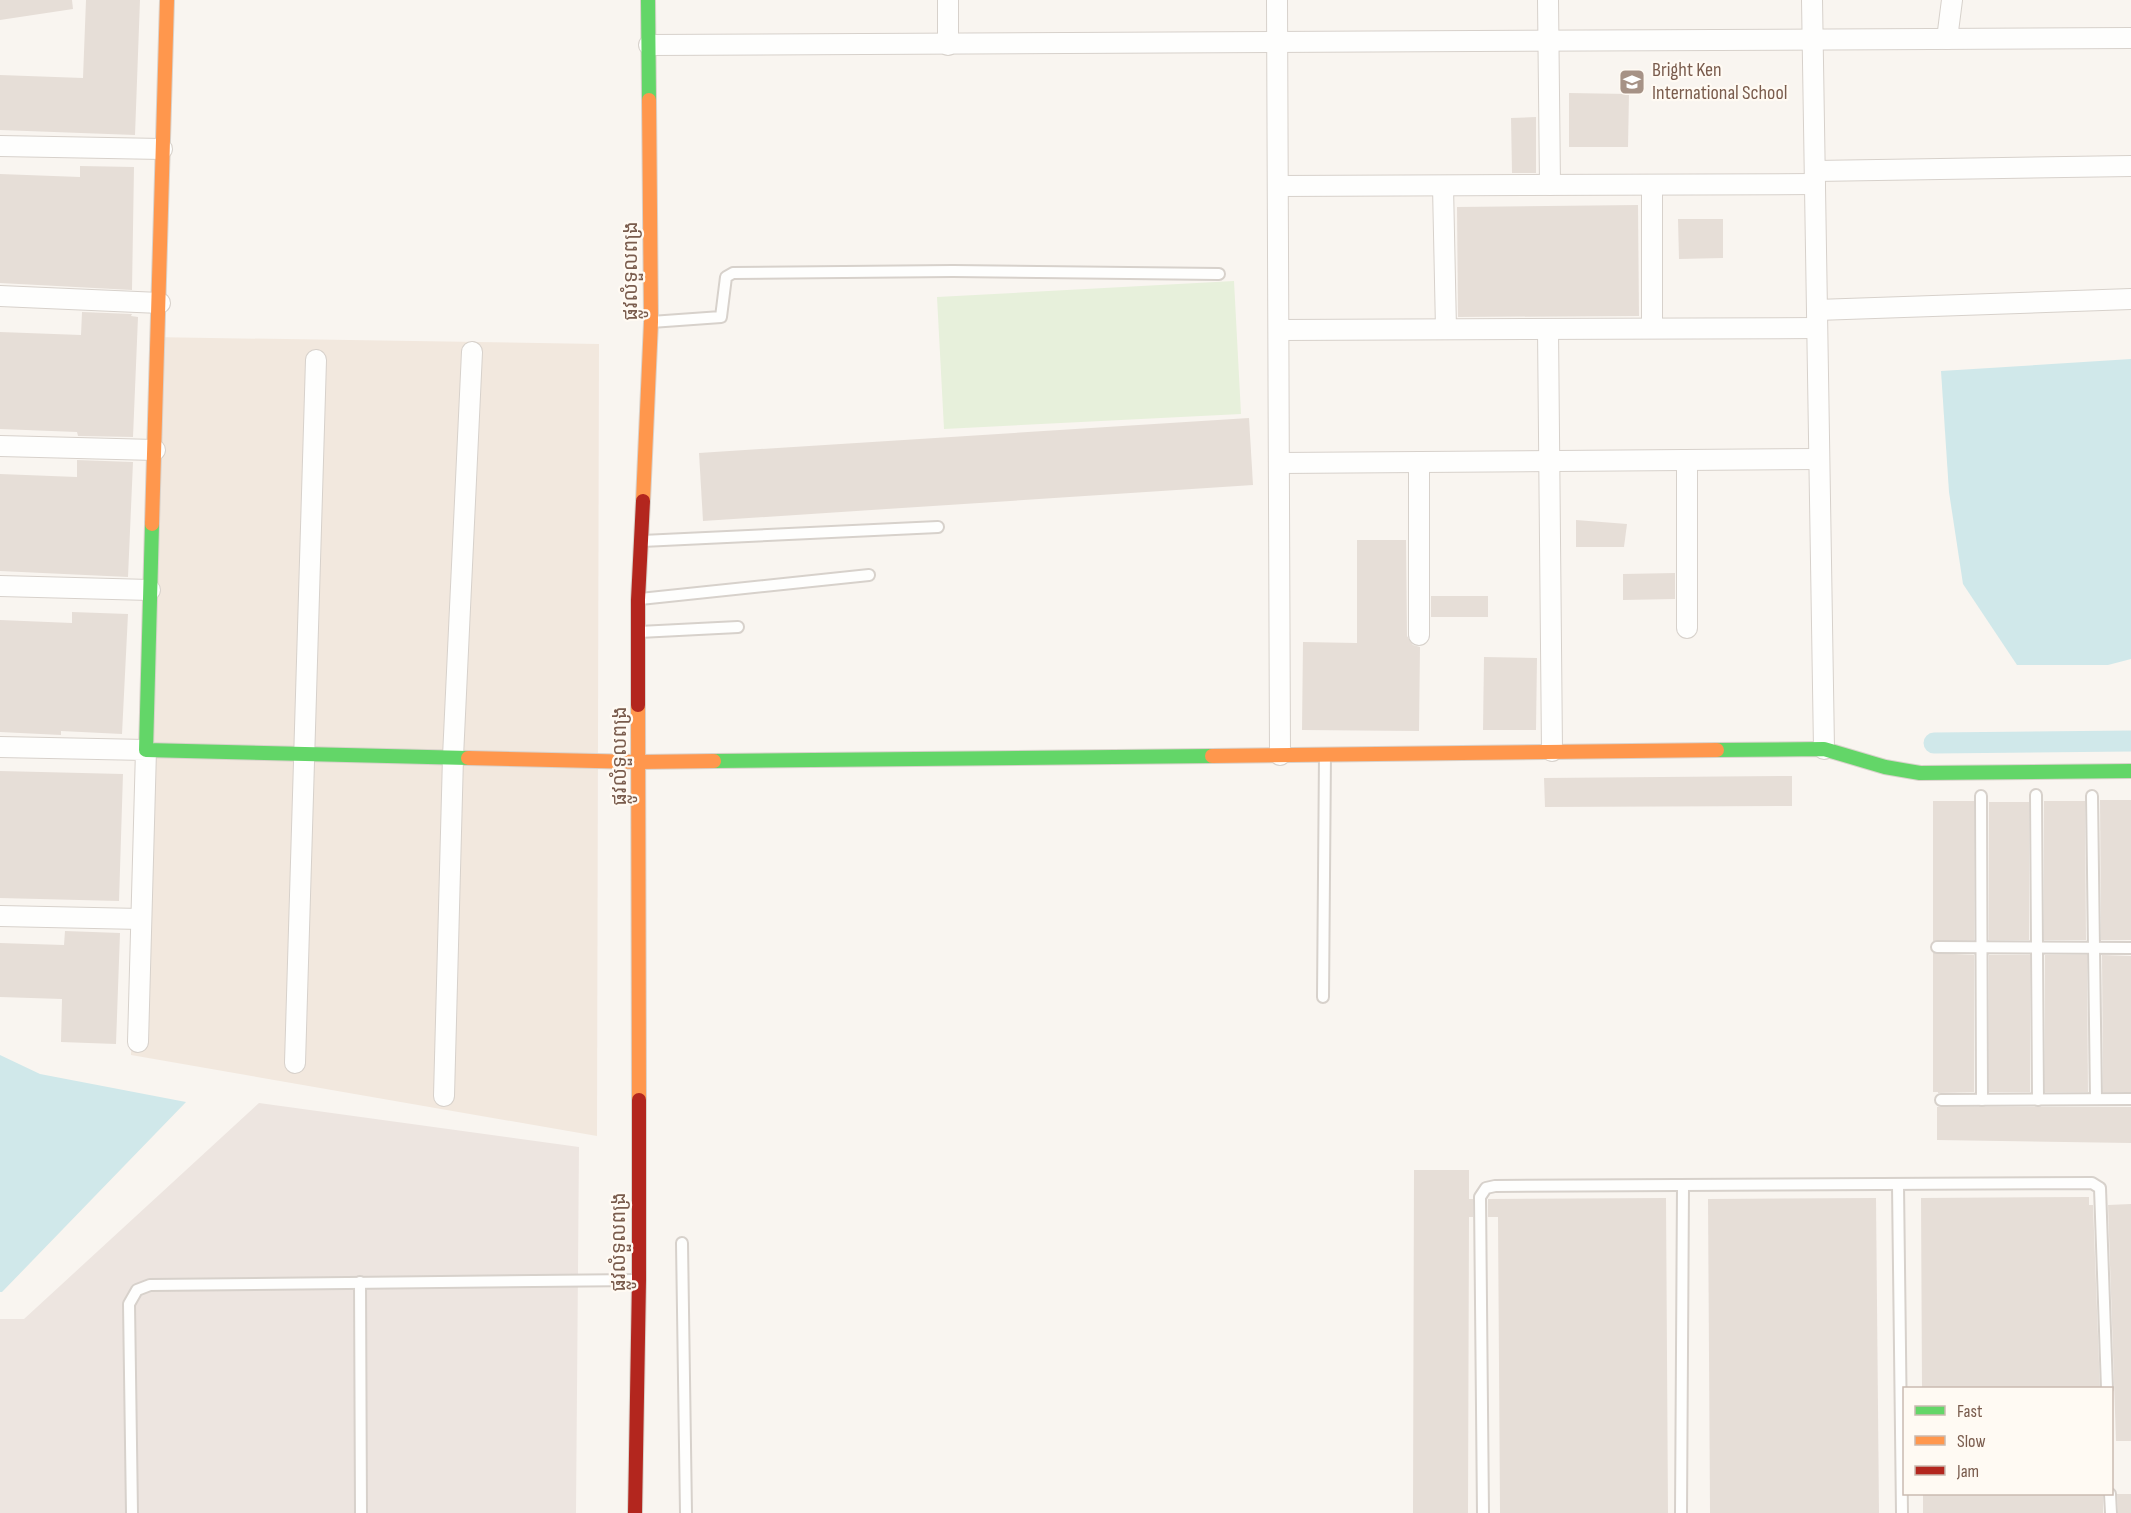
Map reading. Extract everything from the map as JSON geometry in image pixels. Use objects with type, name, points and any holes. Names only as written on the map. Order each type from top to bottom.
[{"type":"street","points":[[138,1042],[167,0]]},
{"type":"street","name":"ផ្លូវលំទួលពង្រ","points":[[635,1513],[639,1280],[638,600],[651,322],[648,0]]},
{"type":"street","points":[[948,0],[948,45]]},
{"type":"street","points":[[1277,0],[1280,755]]},
{"type":"street","points":[[1548,0],[1550,185]]},
{"type":"street","points":[[1812,0],[1824,749]]},
{"type":"street","points":[[1947,39],[1952,0]]},
{"type":"street","points":[[649,45],[2131,38]]},
{"type":"street","points":[[0,146],[162,149]]},
{"type":"street","points":[[1278,186],[1652,185],[2131,166]]},
{"type":"street","points":[[1652,185],[1652,328]]},
{"type":"street","points":[[1443,186],[1446,329]]},
{"type":"street","points":[[0,296],[160,303]]},
{"type":"street","points":[[1279,330],[1652,328],[2131,300]]},
{"type":"street","points":[[1548,329],[1552,751]]},
{"type":"street","points":[[444,1096],[453,757],[472,352]]},
{"type":"street","points":[[295,1063],[316,360]]},
{"type":"street","points":[[0,446],[155,450]]},
{"type":"street","points":[[1280,463],[1819,459]]},
{"type":"street","points":[[1687,460],[1687,628]]},
{"type":"street","points":[[1419,462],[1419,634]]},
{"type":"street","points":[[0,586],[150,590]]},
{"type":"street","points":[[0,747],[639,762],[1824,749],[1885,767],[1920,773],[2131,771]]},
{"type":"street","points":[[0,916],[141,919]]},
{"type":"lane","points":[[651,322],[721,317],[726,277],[733,273],[1219,274]]},
{"type":"lane","points":[[642,541],[938,527]]},
{"type":"lane","points":[[638,600],[869,575]]},
{"type":"lane","points":[[638,632],[738,627]]},
{"type":"lane","points":[[1323,997],[1325,754]]},
{"type":"lane","points":[[2036,795],[2038,1100]]},
{"type":"lane","points":[[1981,796],[1982,1100]]},
{"type":"lane","points":[[2092,796],[2096,1100]]},
{"type":"lane","points":[[1937,947],[2131,948]]},
{"type":"lane","points":[[1941,1100],[2131,1099]]},
{"type":"lane","points":[[1484,1513],[1480,1197],[1486,1188],[1495,1186],[2092,1183],[2100,1188],[2107,1387]]},
{"type":"lane","points":[[1898,1185],[1902,1513]]},
{"type":"lane","points":[[1681,1513],[1683,1186]]},
{"type":"lane","points":[[682,1243],[686,1513]]},
{"type":"lane","points":[[132,1513],[129,1304],[137,1290],[150,1285],[639,1280]]},
{"type":"lane","points":[[360,1282],[361,1513]]},
{"type":"lane","points":[[2110,1495],[2111,1513]]},
{"type":"shaded area","points":[[150,337],[599,344],[597,1136],[131,1055]]},
{"type":"shaded area","points":[[259,1103],[579,1147],[576,1513],[0,1513],[0,1319],[24,1319]]},
{"type":"green space","points":[[1234,281],[1241,414],[944,429],[937,297]]},
{"type":"water","points":[[2131,359],[2131,659],[2108,665],[2017,665],[1963,584],[1949,492],[1941,371]]},
{"type":"water","points":[[0,1055],[40,1074],[186,1102],[2,1292],[0,1292]]},
{"type":"building","points":[[0,0],[72,0],[73,9],[0,20]]},
{"type":"building","points":[[86,0],[140,0],[135,135],[0,130],[0,75],[83,78]]},
{"type":"building","points":[[1569,93],[1629,94],[1628,147],[1569,147]]},
{"type":"building","points":[[1536,117],[1536,173],[1512,173],[1511,118]]},
{"type":"building","points":[[80,166],[134,167],[132,290],[0,283],[0,174],[80,177]]},
{"type":"building","points":[[1638,205],[1639,316],[1458,317],[1457,207]]},
{"type":"building","points":[[1678,219],[1723,219],[1723,258],[1679,259]]},
{"type":"building","points":[[82,312],[132,314],[131,316],[138,317],[133,437],[78,436],[77,432],[0,429],[0,332],[81,335]]},
{"type":"building","points":[[1249,418],[1253,485],[703,521],[699,453]]},
{"type":"building","points":[[77,460],[133,462],[128,577],[0,571],[0,474],[77,477]]},
{"type":"building","points":[[1576,520],[1627,524],[1624,547],[1576,547]]},
{"type":"building","points":[[1357,540],[1406,540],[1407,636],[1413,645],[1420,647],[1419,731],[1302,730],[1303,642],[1357,643]]},
{"type":"building","points":[[1675,573],[1675,599],[1623,600],[1623,574]]},
{"type":"building","points":[[1431,596],[1488,596],[1488,617],[1431,617]]},
{"type":"building","points":[[72,612],[128,614],[122,734],[61,731],[61,735],[0,732],[0,620],[72,623]]},
{"type":"building","points":[[1484,657],[1537,658],[1536,730],[1483,730]]},
{"type":"building","points":[[0,771],[123,774],[119,901],[0,898]]},
{"type":"building","points":[[1792,776],[1792,806],[1545,807],[1544,778]]},
{"type":"building","points":[[2100,800],[2131,800],[2131,940],[2101,940]]},
{"type":"building","points":[[1933,801],[1974,801],[1974,940],[1933,941]]},
{"type":"building","points":[[2044,801],[2085,801],[2086,940],[2044,940]]},
{"type":"building","points":[[1989,802],[2029,802],[2029,940],[1989,940]]},
{"type":"building","points":[[65,931],[120,933],[116,1044],[61,1042],[62,999],[0,997],[0,943],[64,945]]},
{"type":"building","points":[[1933,953],[1974,955],[1974,1092],[1933,1092]]},
{"type":"building","points":[[1989,955],[2030,955],[2030,1092],[1989,1092]]},
{"type":"building","points":[[2045,955],[2087,955],[2088,1092],[2045,1092]]},
{"type":"building","points":[[2102,955],[2131,956],[2131,1092],[2103,1092]]},
{"type":"building","points":[[1937,1107],[2131,1107],[2131,1143],[1937,1140]]},
{"type":"building","points":[[1414,1170],[1469,1170],[1469,1199],[1473,1199],[1473,1217],[1469,1217],[1468,1513],[1413,1513]]},
{"type":"building","points":[[2089,1197],[2089,1205],[2093,1205],[2100,1387],[1922,1387],[1921,1198]]},
{"type":"building","points":[[1666,1198],[1668,1513],[1500,1513],[1498,1217],[1488,1217],[1488,1199]]},
{"type":"building","points":[[1876,1198],[1879,1513],[1710,1513],[1708,1199]]},
{"type":"building","points":[[2131,1204],[2131,1441],[2116,1441],[2108,1205]]},
{"type":"building","points":[[2117,1494],[2131,1494],[2131,1513],[2118,1513]]},
{"type":"building","points":[[1923,1495],[2103,1495],[2103,1513],[1923,1513]]},
{"type":"waterway","points":[[1934,743],[2131,741]]},
{"type":"traffic: fast","points":[[648,0],[649,100]]},
{"type":"traffic: fast","points":[[152,524],[146,750],[468,758]]},
{"type":"traffic: fast","points":[[1717,750],[1824,749],[1885,767],[1920,773],[2131,771]]},
{"type":"traffic: fast","points":[[714,761],[1212,756]]},
{"type":"traffic: slow","points":[[152,524],[167,0]]},
{"type":"traffic: slow","points":[[643,501],[651,322],[649,100]]},
{"type":"traffic: slow","points":[[638,705],[639,1100]]},
{"type":"traffic: slow","points":[[1212,756],[1717,750]]},
{"type":"traffic: slow","points":[[468,758],[639,762],[714,761]]},
{"type":"traffic: jam","points":[[638,705],[638,600],[643,501]]},
{"type":"traffic: jam","points":[[635,1513],[639,1100]]},
{"type":"place","name":"Bright Ken International School","points":[[1632,82]]}]
